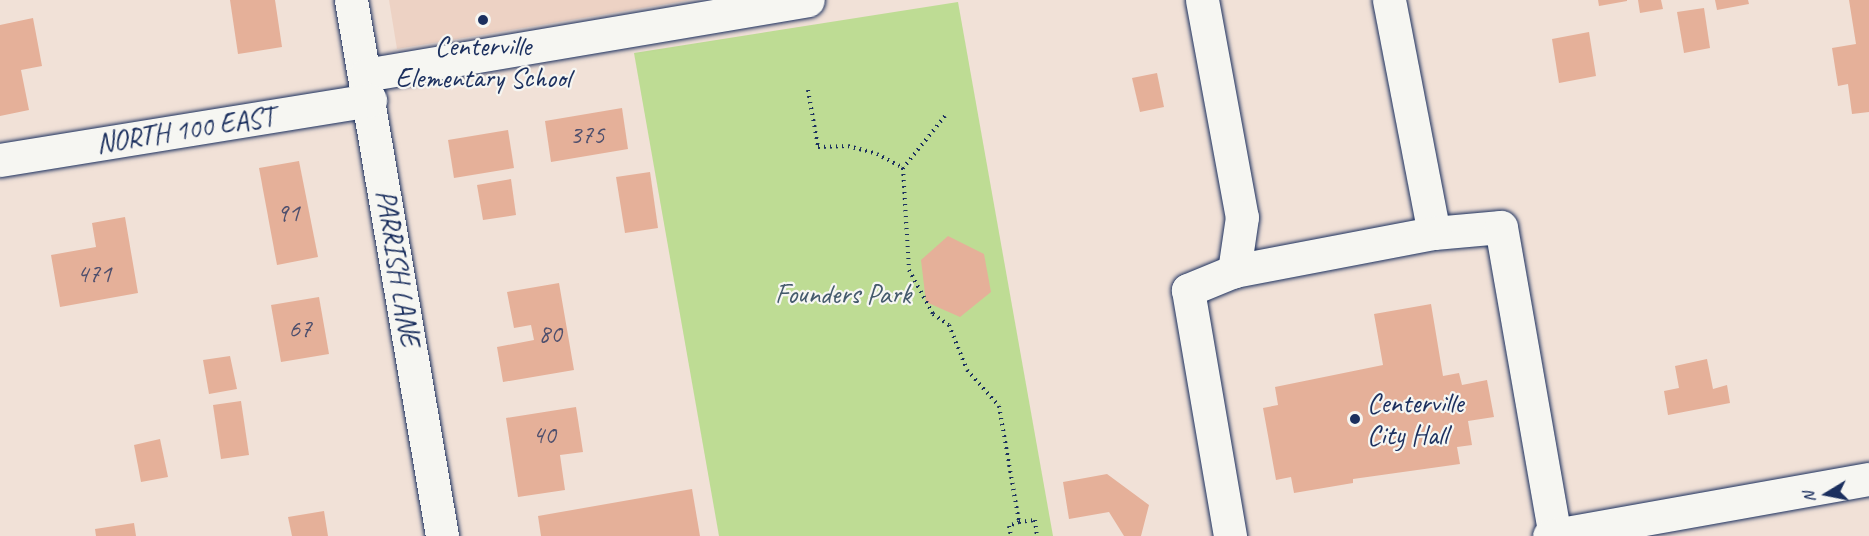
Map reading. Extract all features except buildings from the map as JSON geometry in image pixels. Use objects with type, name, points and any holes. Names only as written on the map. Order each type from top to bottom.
[{"type":"street","name":"PARRISH LANE","points":[[351,0],[442,536]]},
{"type":"street","name":"NORTH 100 EAST","points":[[0,160],[808,0]]},
{"type":"street","points":[[1202,0],[1242,217],[1234,271]]},
{"type":"street","points":[[1389,0],[1434,233]]},
{"type":"street","points":[[1230,536],[1188,290],[1234,271],[1434,233],[1501,227],[1552,535],[1869,479]]},
{"type":"path","points":[[808,90],[818,147],[848,146],[877,154],[903,168]]},
{"type":"path","points":[[945,116],[903,168],[909,270],[933,314],[949,325],[967,370],[999,406],[1019,522]]},
{"type":"path","points":[[1011,536],[1009,526],[1035,520],[1037,536]]},
{"type":"shaded area","name":"Centerville Elementary School","points":[[389,0],[691,0],[397,49]]},
{"type":"green space","name":"Founders Park","points":[[958,2],[1053,536],[719,536],[634,53]]},
{"type":"place","name":"Centerville Elementary School","points":[[483,20]]},
{"type":"place","name":"Centerville City Hall","points":[[1355,419]]}]
